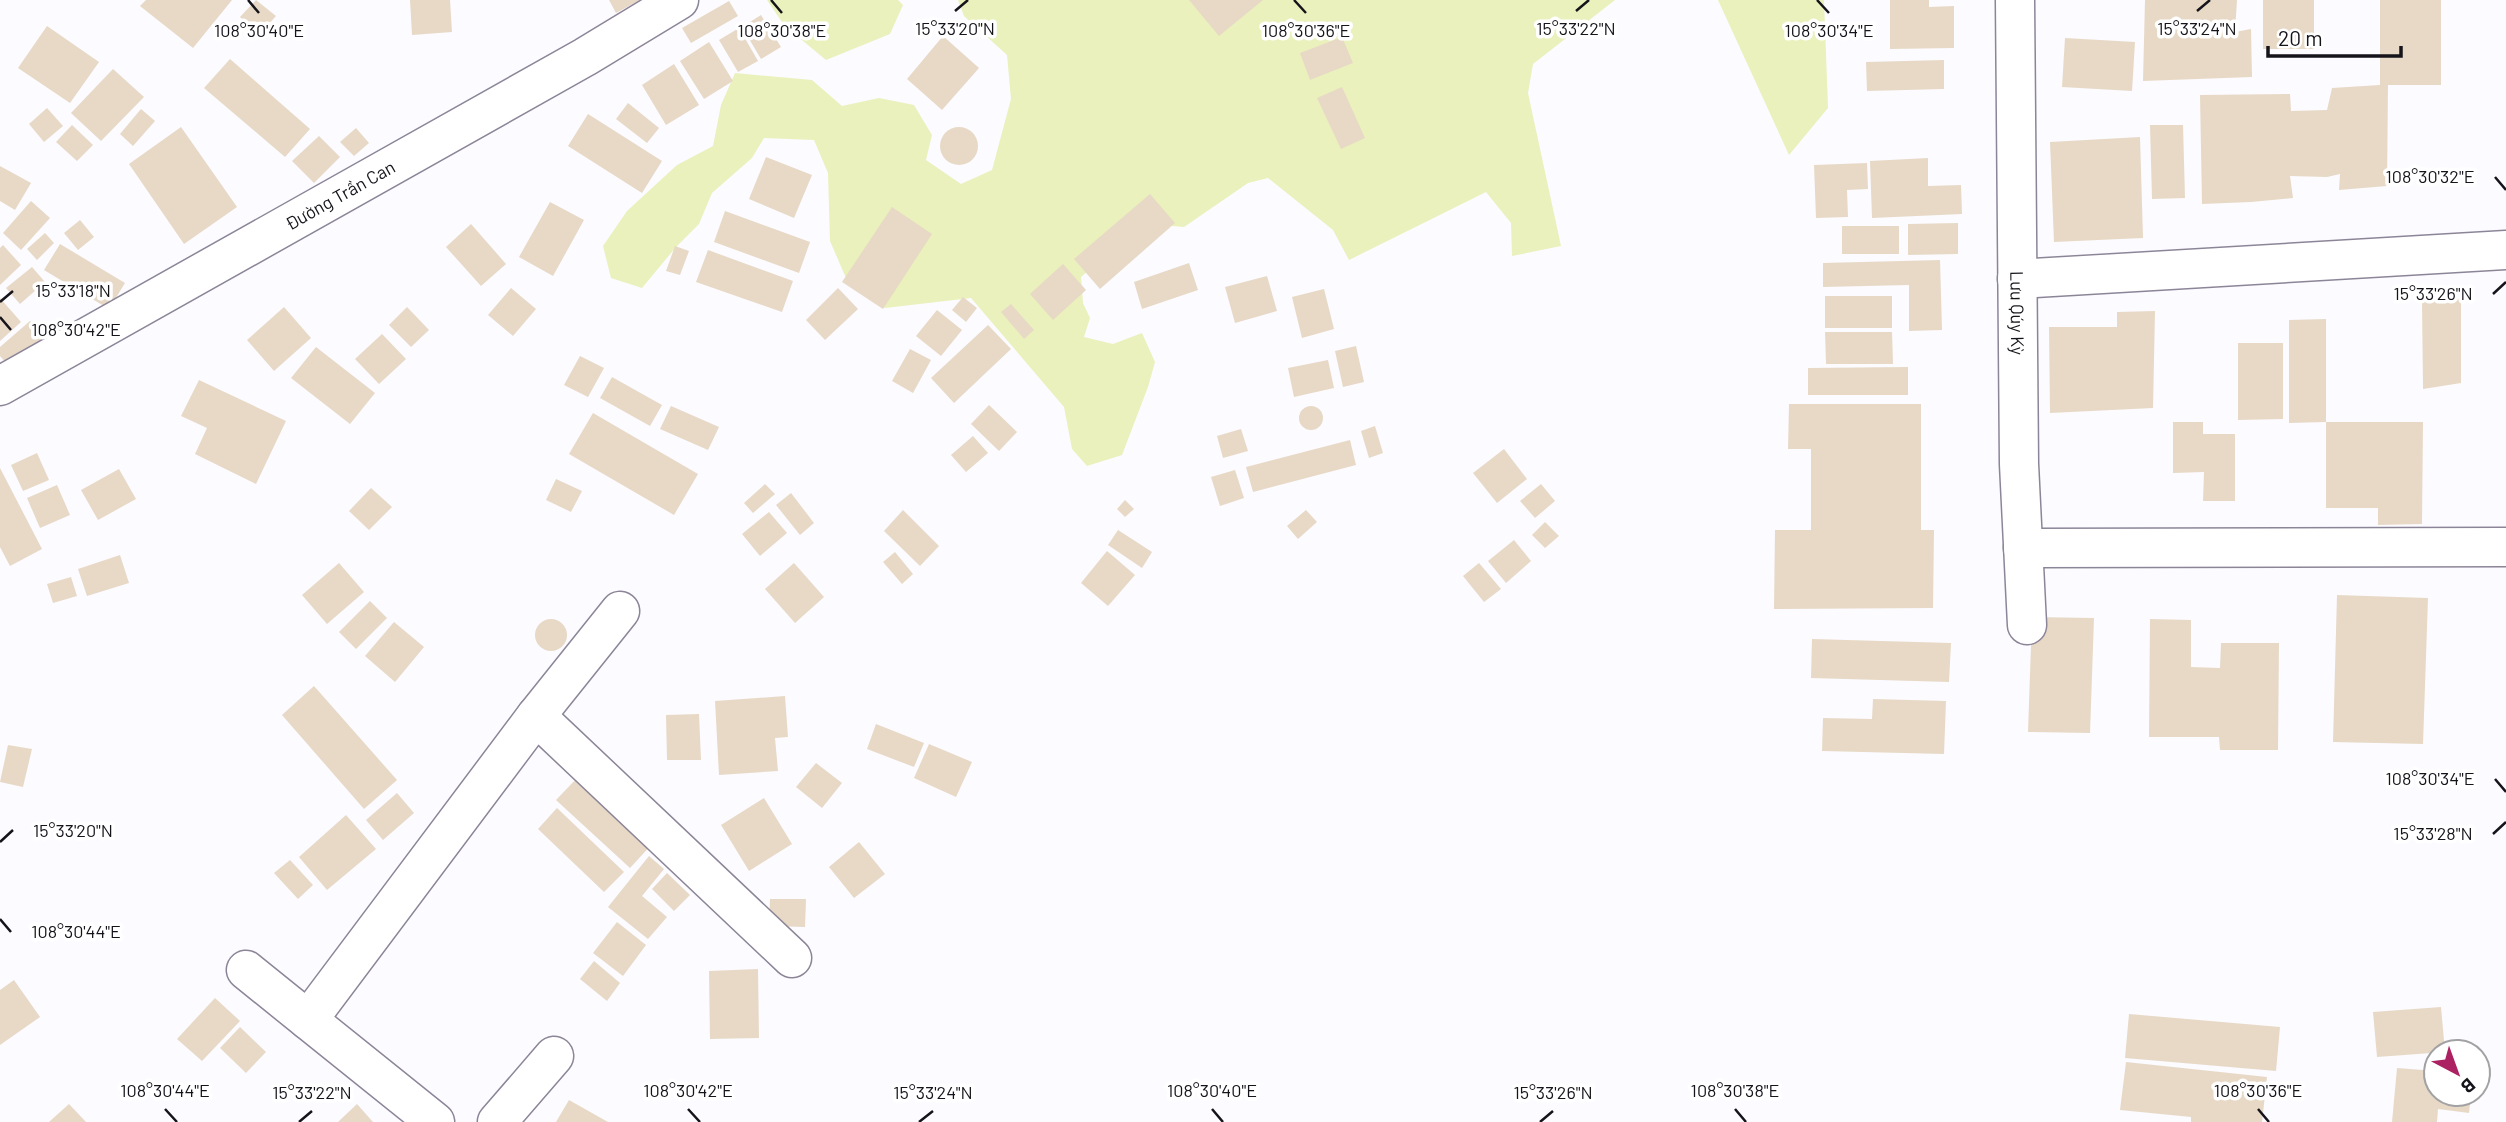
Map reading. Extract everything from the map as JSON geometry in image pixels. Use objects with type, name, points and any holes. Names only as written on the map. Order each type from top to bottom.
[{"type":"street","name":"Đường Trần Can","points":[[0,386],[573,64],[679,0]]},
{"type":"street","name":"Lưu Qúy Kỳ","points":[[2015,0],[2019,464],[2027,625]]},
{"type":"street","points":[[2017,279],[2506,250]]},
{"type":"street","points":[[2023,548],[2506,547]]},
{"type":"street","points":[[308,1020],[536,716],[620,611]]},
{"type":"street","points":[[536,716],[792,958]]},
{"type":"street","points":[[246,970],[435,1122]]},
{"type":"street","points":[[497,1122],[554,1056]]},
{"type":"green space","points":[[767,0],[898,0],[903,5],[890,34],[826,60],[784,25]]},
{"type":"green space","points":[[958,0],[1615,0],[1533,64],[1528,93],[1561,246],[1512,256],[1511,223],[1486,192],[1349,260],[1333,230],[1268,178],[1248,183],[1184,227],[1137,223],[1107,255],[1081,277],[1083,303],[1090,318],[1084,337],[1113,344],[1142,333],[1155,362],[1122,455],[1087,466],[1072,449],[1064,407],[971,298],[885,308],[846,278],[830,241],[828,173],[814,140],[764,138],[752,158],[712,193],[699,224],[642,288],[611,278],[603,246],[627,211],[677,165],[713,146],[721,105],[735,73],[812,80],[842,106],[879,98],[914,105],[932,135],[926,160],[961,184],[992,170],[1011,99],[1007,55],[964,16]]},
{"type":"green space","points":[[1718,0],[1824,0],[1828,108],[1789,155]]},
{"type":"building","points":[[146,0],[232,0],[193,48],[140,6]]},
{"type":"building","points":[[256,0],[276,16],[259,35],[240,17]]},
{"type":"building","points":[[410,0],[450,0],[452,32],[412,35]]},
{"type":"building","points":[[609,0],[640,0],[616,13]]},
{"type":"building","points":[[1189,0],[1263,0],[1219,36]]},
{"type":"building","points":[[1890,0],[1929,0],[1929,7],[1954,6],[1954,48],[1890,49]]},
{"type":"building","points":[[2145,0],[2237,0],[2235,32],[2251,29],[2252,77],[2143,81]]},
{"type":"building","points":[[2263,0],[2314,0],[2314,49],[2263,49]]},
{"type":"building","points":[[2380,0],[2441,0],[2441,85],[2388,85],[2387,186],[2339,190],[2340,174],[2327,177],[2290,176],[2293,198],[2202,204],[2200,95],[2290,94],[2291,111],[2327,110],[2332,88],[2380,85]]},
{"type":"building","points":[[729,1],[738,16],[691,43],[682,28]]},
{"type":"building","points":[[761,15],[781,47],[761,59],[742,27]]},
{"type":"building","points":[[47,26],[99,62],[70,103],[18,68]]},
{"type":"building","points":[[739,28],[758,61],[738,72],[719,40]]},
{"type":"building","points":[[943,36],[979,68],[942,110],[907,79]]},
{"type":"building","points":[[1342,37],[1353,63],[1310,80],[1300,53]]},
{"type":"building","points":[[2065,38],[2135,42],[2132,91],[2062,87]]},
{"type":"building","points":[[709,42],[733,81],[704,99],[680,61]]},
{"type":"building","points":[[230,59],[310,129],[285,157],[204,88]]},
{"type":"building","points":[[1944,60],[1944,89],[1867,91],[1866,62]]},
{"type":"building","points":[[674,64],[699,105],[666,125],[642,85]]},
{"type":"building","points":[[113,69],[144,97],[101,141],[71,113]]},
{"type":"building","points":[[1342,87],[1365,138],[1341,149],[1317,98]]},
{"type":"building","points":[[628,103],[659,128],[647,143],[616,119]]},
{"type":"building","points":[[47,108],[63,126],[44,142],[29,124]]},
{"type":"building","points":[[141,109],[155,121],[133,146],[120,134]]},
{"type":"building","points":[[588,114],[662,161],[642,193],[568,146]]},
{"type":"building","points":[[72,125],[93,145],[77,161],[56,142]]},
{"type":"building","points":[[2150,125],[2183,125],[2185,198],[2152,199]]},
{"type":"building","points":[[181,127],[237,207],[184,244],[129,164]]},
{"type":"building","points":[[959,127],[972,133],[978,146],[972,159],[959,165],[946,159],[940,146],[946,133]]},
{"type":"building","points":[[356,128],[369,143],[354,156],[340,142]]},
{"type":"building","points":[[319,136],[340,157],[314,183],[292,161]]},
{"type":"building","points":[[2140,137],[2143,238],[2054,242],[2050,142]]},
{"type":"building","points":[[766,157],[812,175],[794,218],[749,199]]},
{"type":"building","points":[[1928,158],[1928,186],[1961,185],[1962,214],[1872,218],[1870,161]]},
{"type":"building","points":[[1867,163],[1868,189],[1847,190],[1848,217],[1816,218],[1814,165]]},
{"type":"building","points":[[0,166],[31,183],[15,210],[0,201]]},
{"type":"building","points":[[1150,194],[1175,223],[1100,289],[1074,259]]},
{"type":"building","points":[[31,201],[50,218],[21,250],[3,233]]},
{"type":"building","points":[[550,202],[584,220],[553,276],[519,257]]},
{"type":"building","points":[[892,207],[932,234],[883,309],[842,282]]},
{"type":"building","points":[[725,211],[810,242],[799,273],[714,242]]},
{"type":"building","points":[[80,220],[94,237],[78,250],[64,233]]},
{"type":"building","points":[[1958,223],[1958,254],[1908,255],[1908,224]]},
{"type":"building","points":[[471,224],[506,264],[481,286],[446,247]]},
{"type":"building","points":[[1842,226],[1899,226],[1899,254],[1842,254]]},
{"type":"building","points":[[45,233],[54,243],[37,260],[27,249]]},
{"type":"building","points":[[60,244],[125,283],[109,309],[44,270]]},
{"type":"building","points":[[3,245],[21,265],[0,285],[0,248]]},
{"type":"building","points":[[675,246],[689,251],[680,275],[666,271]]},
{"type":"building","points":[[708,250],[793,281],[782,312],[696,282]]},
{"type":"building","points":[[1940,260],[1942,330],[1909,331],[1909,285],[1823,287],[1823,263]]},
{"type":"building","points":[[1189,263],[1198,290],[1142,309],[1134,282]]},
{"type":"building","points":[[1063,264],[1086,290],[1053,320],[1030,294]]},
{"type":"building","points":[[32,267],[45,282],[20,304],[6,288]]},
{"type":"building","points":[[1267,276],[1277,311],[1235,323],[1225,287]]},
{"type":"building","points":[[511,288],[536,309],[513,336],[488,315]]},
{"type":"building","points":[[838,288],[858,309],[825,340],[806,320]]},
{"type":"building","points":[[1324,289],[1334,329],[1302,338],[1292,297]]},
{"type":"building","points":[[1825,296],[1892,296],[1892,328],[1825,328]]},
{"type":"building","points":[[963,297],[977,308],[966,322],[952,310]]},
{"type":"building","points":[[0,298],[21,322],[0,341]]},
{"type":"building","points":[[2461,299],[2461,383],[2423,389],[2422,301]]},
{"type":"building","points":[[1011,304],[1034,330],[1024,339],[1001,312]]},
{"type":"building","points":[[284,307],[311,338],[274,371],[247,340]]},
{"type":"building","points":[[407,307],[429,330],[411,347],[389,325]]},
{"type":"building","points":[[937,310],[962,330],[941,356],[916,336]]},
{"type":"building","points":[[2155,311],[2153,408],[2050,413],[2049,327],[2117,327],[2117,312]]},
{"type":"building","points":[[2326,319],[2326,422],[2289,423],[2289,320]]},
{"type":"building","points":[[30,321],[48,342],[13,371],[0,356],[0,347]]},
{"type":"building","points":[[988,325],[1011,349],[954,403],[931,378]]},
{"type":"building","points":[[1825,332],[1892,332],[1893,364],[1826,364]]},
{"type":"building","points":[[382,334],[406,359],[379,384],[355,359]]},
{"type":"building","points":[[2238,343],[2283,343],[2283,419],[2238,420]]},
{"type":"building","points":[[1356,346],[1364,382],[1343,387],[1335,351]]},
{"type":"building","points":[[316,347],[375,393],[350,424],[291,378]]},
{"type":"building","points":[[910,349],[931,360],[913,393],[892,381]]},
{"type":"building","points":[[580,356],[604,368],[588,397],[564,385]]},
{"type":"building","points":[[1328,360],[1334,388],[1294,397],[1288,368]]},
{"type":"building","points":[[1908,367],[1908,395],[1808,395],[1808,368]]},
{"type":"building","points":[[612,377],[662,405],[650,426],[600,398]]},
{"type":"building","points":[[199,380],[286,421],[256,484],[195,454],[207,428],[181,416]]},
{"type":"building","points":[[1789,404],[1921,404],[1921,530],[1934,530],[1933,608],[1774,609],[1775,530],[1811,530],[1811,449],[1788,449]]},
{"type":"building","points":[[989,405],[1017,432],[999,451],[971,424]]},
{"type":"building","points":[[671,406],[719,427],[708,450],[660,429]]},
{"type":"building","points":[[1311,406],[1322,413],[1323,418],[1316,429],[1311,430],[1300,423],[1299,418],[1306,407]]},
{"type":"building","points":[[593,413],[698,474],[674,515],[569,454]]},
{"type":"building","points":[[2173,422],[2203,422],[2203,434],[2235,434],[2235,501],[2203,501],[2204,472],[2173,473]]},
{"type":"building","points":[[2326,422],[2423,422],[2422,524],[2378,525],[2378,508],[2326,508]]},
{"type":"building","points":[[1375,426],[1383,453],[1369,458],[1361,431]]},
{"type":"building","points":[[1241,429],[1248,451],[1223,458],[1217,436]]},
{"type":"building","points":[[973,436],[988,453],[966,472],[951,455]]},
{"type":"building","points":[[1350,440],[1356,465],[1253,492],[1246,467]]},
{"type":"building","points":[[1504,449],[1527,479],[1497,503],[1473,473]]},
{"type":"building","points":[[37,453],[49,480],[23,491],[11,465]]},
{"type":"building","points":[[0,468],[42,549],[10,566],[0,547]]},
{"type":"building","points":[[119,469],[136,499],[98,520],[81,490]]},
{"type":"building","points":[[1235,470],[1244,498],[1220,506],[1211,477]]},
{"type":"building","points":[[556,479],[582,491],[571,512],[546,500]]},
{"type":"building","points":[[765,484],[775,494],[753,513],[744,503]]},
{"type":"building","points":[[1541,484],[1555,501],[1535,518],[1520,501]]},
{"type":"building","points":[[57,485],[70,515],[40,528],[27,498]]},
{"type":"building","points":[[371,488],[392,507],[369,530],[349,511]]},
{"type":"building","points":[[791,493],[814,523],[800,535],[776,505]]},
{"type":"building","points":[[1125,500],[1134,509],[1125,517],[1117,509]]},
{"type":"building","points":[[903,510],[939,546],[920,566],[884,531]]},
{"type":"building","points":[[1306,510],[1317,522],[1298,539],[1287,526]]},
{"type":"building","points":[[769,512],[787,533],[760,556],[742,534]]},
{"type":"building","points":[[1545,522],[1559,536],[1545,548],[1532,535]]},
{"type":"building","points":[[1118,530],[1152,552],[1142,568],[1108,545]]},
{"type":"building","points":[[1514,540],[1531,561],[1506,583],[1488,561]]},
{"type":"building","points":[[1107,551],[1135,575],[1108,606],[1081,583]]},
{"type":"building","points":[[895,552],[913,574],[902,584],[883,562]]},
{"type":"building","points":[[120,555],[129,583],[87,596],[78,569]]},
{"type":"building","points":[[339,563],[364,592],[327,624],[302,595]]},
{"type":"building","points":[[794,563],[824,597],[795,623],[765,589]]},
{"type":"building","points":[[1479,563],[1501,589],[1484,602],[1463,576]]},
{"type":"building","points":[[71,577],[77,596],[53,603],[47,584]]},
{"type":"building","points":[[2337,595],[2428,598],[2423,744],[2333,742]]},
{"type":"building","points":[[370,601],[387,618],[356,649],[339,632]]},
{"type":"building","points":[[2032,617],[2094,618],[2090,733],[2028,732]]},
{"type":"building","points":[[551,619],[562,624],[567,635],[562,646],[551,651],[540,646],[535,635],[540,624]]},
{"type":"building","points":[[2150,619],[2191,620],[2191,667],[2220,668],[2221,643],[2279,643],[2278,750],[2220,750],[2219,737],[2149,737]]},
{"type":"building","points":[[394,622],[424,647],[395,682],[365,656]]},
{"type":"building","points":[[1812,639],[1951,643],[1949,682],[1811,678]]},
{"type":"building","points":[[314,686],[397,780],[364,809],[282,715]]},
{"type":"building","points":[[785,696],[788,737],[775,738],[778,771],[719,775],[715,701]]},
{"type":"building","points":[[1873,699],[1946,701],[1944,754],[1822,751],[1823,718],[1872,719]]},
{"type":"building","points":[[699,714],[701,760],[667,760],[666,715]]},
{"type":"building","points":[[876,724],[924,743],[914,767],[867,749]]},
{"type":"building","points":[[929,744],[972,762],[956,797],[914,778]]},
{"type":"building","points":[[8,745],[32,749],[23,787],[0,782]]},
{"type":"building","points":[[816,763],[842,783],[822,808],[796,787]]},
{"type":"building","points":[[580,775],[653,843],[630,868],[556,800]]},
{"type":"building","points":[[397,793],[414,813],[383,840],[366,820]]},
{"type":"building","points":[[764,798],[792,844],[749,871],[721,825]]},
{"type":"building","points":[[557,808],[624,872],[604,892],[538,829]]},
{"type":"building","points":[[346,815],[376,849],[327,890],[299,857]]},
{"type":"building","points":[[859,842],[885,874],[854,898],[829,867]]},
{"type":"building","points":[[649,856],[664,869],[642,896],[667,917],[648,939],[608,907]]},
{"type":"building","points":[[290,860],[313,885],[298,899],[274,873]]},
{"type":"building","points":[[667,873],[690,895],[674,911],[652,889]]},
{"type":"building","points":[[770,899],[806,899],[805,927],[769,926]]},
{"type":"building","points":[[617,922],[646,945],[623,976],[593,953]]},
{"type":"building","points":[[594,961],[620,983],[607,1001],[580,979]]},
{"type":"building","points":[[758,969],[759,1038],[710,1039],[709,971]]},
{"type":"building","points":[[14,980],[40,1017],[0,1045],[0,990]]},
{"type":"building","points":[[215,998],[240,1021],[202,1061],[177,1039]]},
{"type":"building","points":[[2441,1007],[2444,1038],[2422,1038],[2422,1054],[2377,1057],[2373,1012]]},
{"type":"building","points":[[2129,1014],[2280,1027],[2276,1071],[2125,1058]]},
{"type":"building","points":[[240,1027],[266,1052],[246,1073],[220,1048]]},
{"type":"building","points":[[2126,1062],[2267,1077],[2262,1122],[2191,1122],[2191,1117],[2120,1110]]},
{"type":"building","points":[[2397,1068],[2422,1070],[2422,1108],[2470,1108],[2469,1113],[2438,1109],[2437,1122],[2392,1122]]},
{"type":"building","points":[[569,1100],[592,1113],[608,1122],[556,1122]]},
{"type":"building","points":[[69,1104],[86,1122],[49,1122]]},
{"type":"building","points":[[357,1104],[373,1122],[338,1122]]}]
